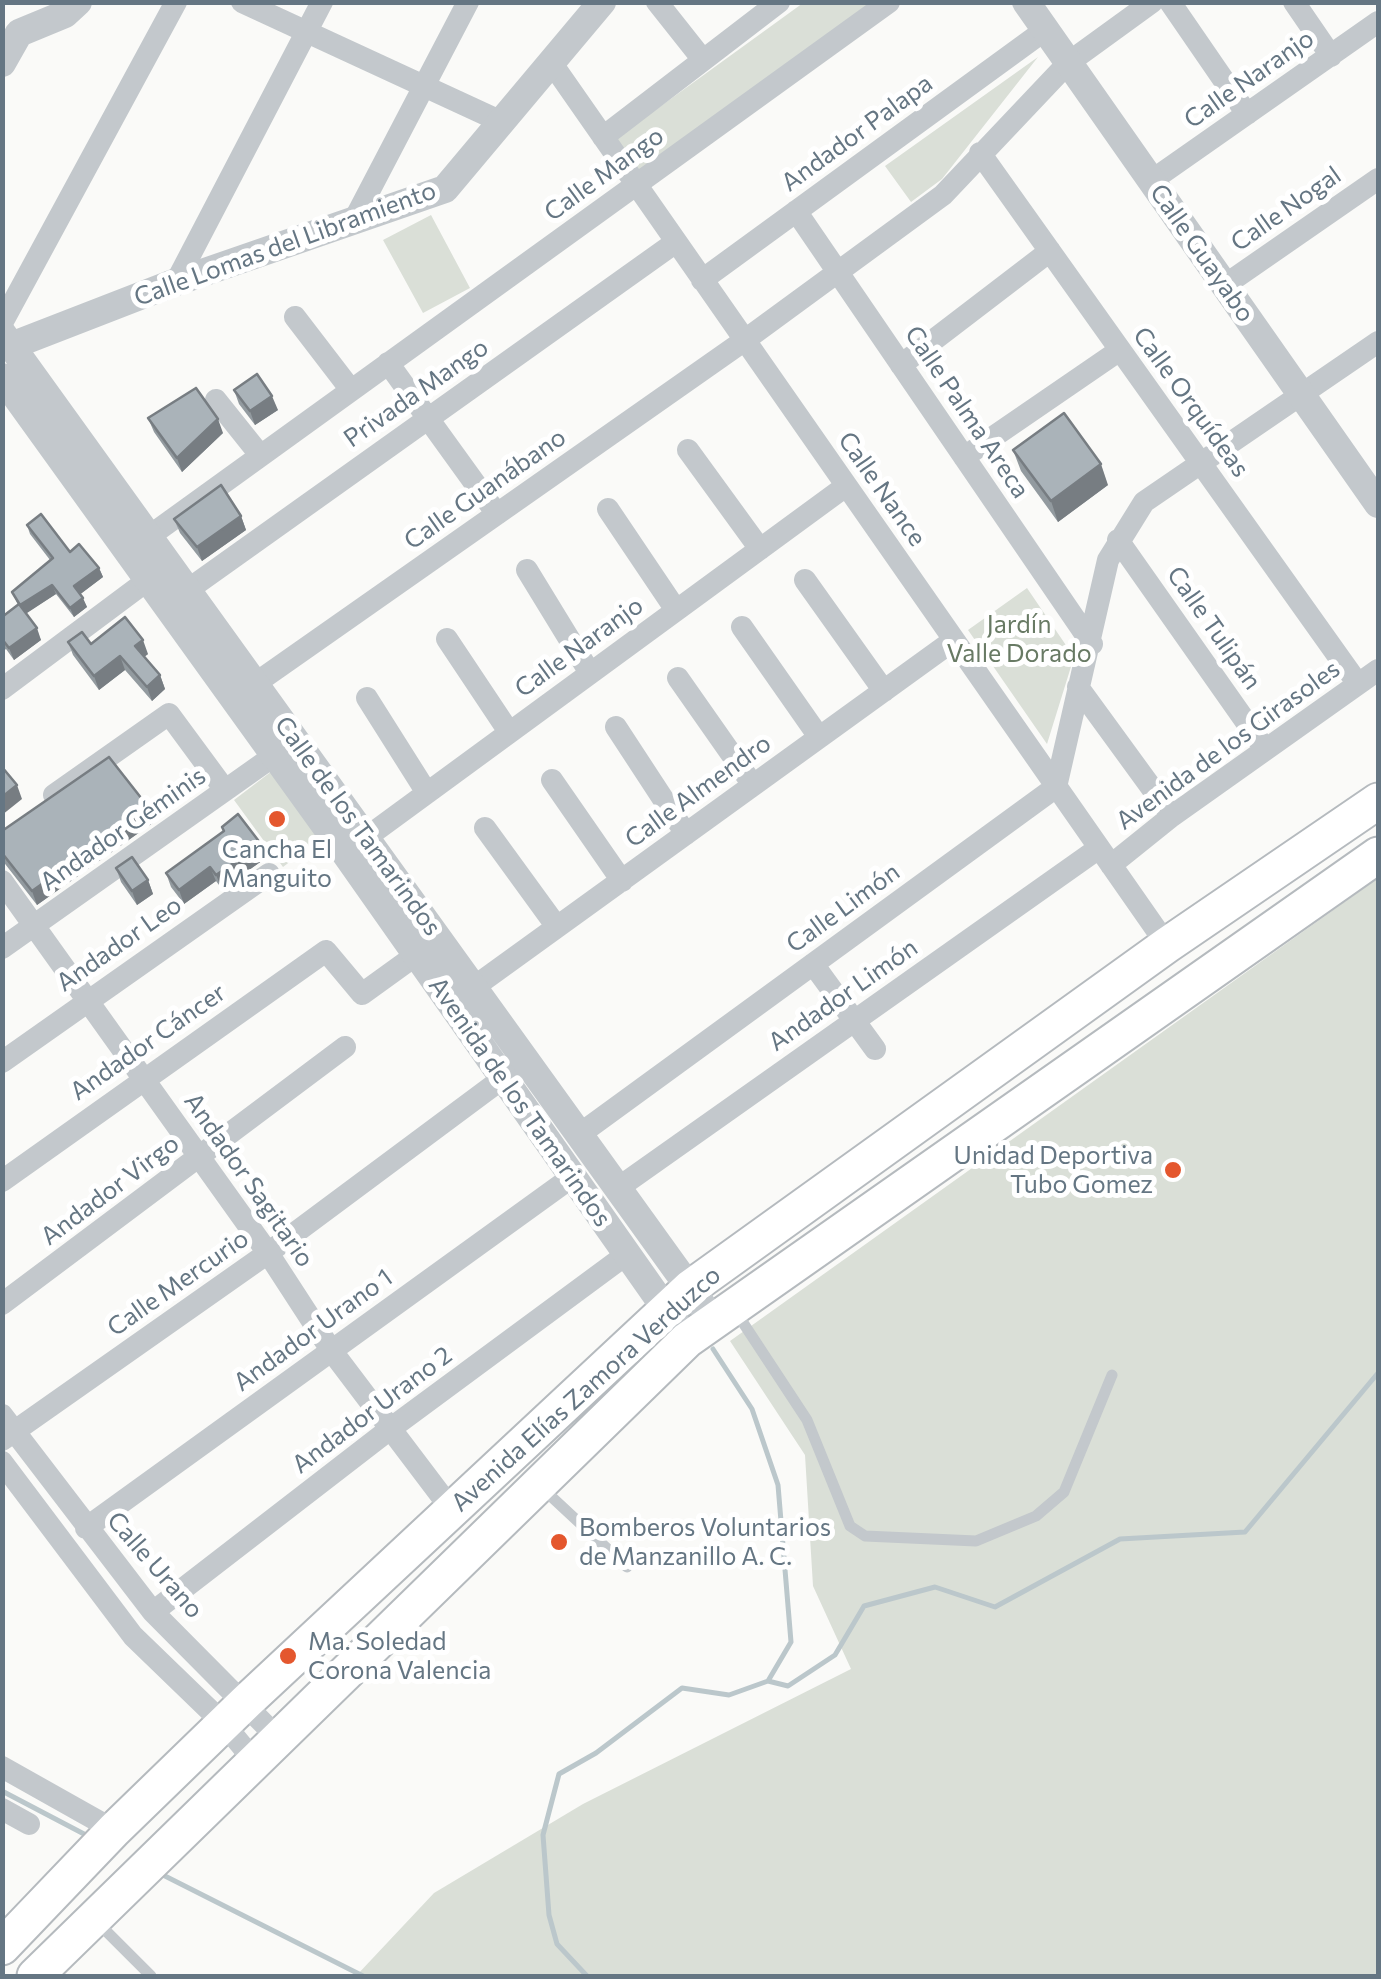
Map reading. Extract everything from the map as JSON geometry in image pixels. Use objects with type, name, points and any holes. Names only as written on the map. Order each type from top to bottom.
[{"type":"main road","name":"Avenida Elías Zamora Verduzco","points":[[2,1947],[114,1830],[235,1713],[678,1299],[1167,945],[1378,801]]},
{"type":"main road","name":"Avenida Elías Zamora Verduzco","points":[[35,1976],[711,1322],[1378,855]]},
{"type":"street","points":[[2,63],[19,33],[65,14],[78,2]]},
{"type":"street","points":[[5,334],[176,2]]},
{"type":"street","points":[[242,2],[504,123]]},
{"type":"street","points":[[176,282],[322,2]]},
{"type":"street","points":[[354,222],[468,2]]},
{"type":"street","name":"Calle Lomas del Libramiento","points":[[5,334],[176,282],[444,189],[504,123],[602,2]]},
{"type":"street","points":[[657,2],[703,60]]},
{"type":"street","points":[[603,137],[779,2]]},
{"type":"street","name":"Calle Mango","points":[[150,535],[889,2]]},
{"type":"street","name":"Calle Guayabo","points":[[1026,2],[1378,504]]},
{"type":"street","points":[[745,340],[943,194],[1068,63],[1152,2]]},
{"type":"street","points":[[1170,2],[1247,114]]},
{"type":"street","points":[[1294,2],[1331,56]]},
{"type":"street","name":"Calle Naranjo","points":[[1152,181],[1378,22]]},
{"type":"street","name":"Andador Palapa","points":[[702,280],[1045,30]]},
{"type":"street","name":"Calle Nance","points":[[552,65],[1167,945]]},
{"type":"street","name":"Calle Orquídeas","points":[[980,153],[1358,684]]},
{"type":"street","name":"Calle Nogal","points":[[1224,285],[1378,179]]},
{"type":"street","name":"Calle Palma Areca","points":[[796,212],[1092,644]]},
{"type":"street","name":"Privada Mango","points":[[188,590],[676,242]]},
{"type":"street","points":[[901,365],[1050,251]]},
{"type":"street","points":[[295,317],[351,390]]},
{"type":"street","name":"Calle de los Tamarindos","points":[[5,334],[150,535],[160,571],[188,590],[256,683],[356,845],[474,987],[618,1188],[678,1299],[711,1322]]},
{"type":"street","name":"Calle Guanábano","points":[[256,683],[745,340]]},
{"type":"street","points":[[1056,786],[1078,687],[1092,644],[1108,560],[1144,502],[1303,397],[1378,342]]},
{"type":"street","points":[[964,457],[1120,350]]},
{"type":"street","points":[[388,364],[497,514]]},
{"type":"street","name":"Avenida de los Tamarindos","points":[[2,378],[160,571],[275,755],[356,845],[416,956],[627,1254],[678,1299]]},
{"type":"street","points":[[216,400],[260,456]]},
{"type":"street","points":[[688,450],[760,549]]},
{"type":"street","name":"Calle Naranjo","points":[[356,845],[846,486]]},
{"type":"street","points":[[608,510],[676,610]]},
{"type":"street","name":"Calle Tulipán","points":[[1118,540],[1265,749]]},
{"type":"street","points":[[527,570],[590,673]]},
{"type":"street","points":[[2,689],[160,571]]},
{"type":"street","points":[[806,580],[884,691]]},
{"type":"street","points":[[742,627],[820,738]]},
{"type":"street","points":[[447,640],[510,732]]},
{"type":"street","name":"Calle Almendro","points":[[474,987],[954,640]]},
{"type":"street","name":"Avenida de los Girasoles","points":[[1105,856],[1172,816],[1378,670]]},
{"type":"street","points":[[678,678],[753,786]]},
{"type":"street","points":[[1078,687],[1172,816]]},
{"type":"street","points":[[367,698],[426,793]]},
{"type":"street","points":[[33,811],[169,714],[225,790]]},
{"type":"street","points":[[616,727],[686,834]]},
{"type":"street","name":"Andador Géminis","points":[[2,948],[275,755]]},
{"type":"street","points":[[552,780],[622,880]]},
{"type":"street","name":"Calle Limón","points":[[580,1134],[1056,786]]},
{"type":"street","points":[[485,828],[557,927]]},
{"type":"street","name":"Andador Limón","points":[[618,1188],[854,1020],[1105,856]]},
{"type":"street","name":"Andador Leo","points":[[2,1062],[269,874]]},
{"type":"street","name":"Andador Sagitario","points":[[2,881],[268,1253],[331,1350],[452,1510]]},
{"type":"street","name":"Andador Cáncer","points":[[2,1181],[143,1077],[326,951],[362,994],[416,956]]},
{"type":"street","points":[[813,964],[875,1050]]},
{"type":"street","name":"Andador Virgo","points":[[2,1304],[345,1048]]},
{"type":"street","name":"Calle Mercurio","points":[[6,1429],[268,1253],[527,1061]]},
{"type":"street","name":"Andador Urano 1","points":[[86,1528],[572,1177]]},
{"type":"street","name":"Andador Urano 2","points":[[154,1612],[390,1429],[627,1254]]},
{"type":"street","name":"Calle Urano","points":[[6,1429],[267,1751]]},
{"type":"street","name":"Calle Urano","points":[[2,1462],[134,1636],[235,1713],[267,1751]]},
{"type":"street","points":[[2,1767],[114,1830]]},
{"type":"street","points":[[2,1809],[29,1824]]},
{"type":"lane","points":[[711,1322],[807,1420],[850,1526],[865,1536],[976,1541],[1036,1516],[1064,1492],[1112,1375]]},
{"type":"lane","points":[[539,1485],[627,1568]]},
{"type":"lane","points":[[94,1919],[151,1976]]},
{"type":"green space","points":[[803,3],[871,3],[638,172],[614,140]]},
{"type":"green space","points":[[1038,57],[942,179],[911,202],[885,166]]},
{"type":"green space","points":[[431,215],[470,288],[423,313],[383,240]]},
{"type":"green space","name":"Jardín Valle Dorado","points":[[1027,588],[1074,657],[1047,744],[968,630]]},
{"type":"green space","name":"Cancha El Manguito","points":[[272,771],[321,838],[283,867],[234,800]]},
{"type":"green space","points":[[1378,878],[1378,1976],[356,1976],[434,1893],[583,1804],[851,1669],[813,1586],[805,1455],[730,1341]]},
{"type":"building","points":[[257,374],[272,396],[250,411],[234,390]]},
{"type":"building","points":[[196,388],[218,419],[177,458],[148,418]]},
{"type":"building","points":[[1064,413],[1101,464],[1051,501],[1013,450]]},
{"type":"building","points":[[221,485],[241,516],[197,547],[174,519]]},
{"type":"building","points":[[41,514],[70,552],[79,544],[99,568],[74,586],[83,598],[70,608],[52,585],[20,605],[12,592],[53,558],[27,525]]},
{"type":"building","points":[[19,604],[37,628],[9,648],[2,639],[2,617]]},
{"type":"building","points":[[125,617],[143,640],[135,646],[160,675],[147,687],[120,656],[94,676],[68,642],[82,632],[91,644]]},
{"type":"building","points":[[109,757],[149,808],[32,891],[2,853],[2,831]]},
{"type":"building","points":[[2,767],[17,785],[2,797]]},
{"type":"building","points":[[238,814],[261,844],[216,875],[210,867],[179,890],[166,873],[224,831],[222,827]]},
{"type":"building","points":[[132,857],[148,880],[132,891],[116,868]]},
{"type":"waterway","points":[[587,1976],[557,1944],[549,1915],[543,1835],[559,1774],[596,1753],[682,1688],[729,1695],[768,1681],[791,1642],[778,1485],[752,1409],[713,1349]]},
{"type":"waterway","points":[[768,1681],[788,1686],[835,1655],[864,1606],[935,1587],[995,1607],[1120,1539],[1245,1532],[1378,1373]]},
{"type":"waterway","points":[[2,1791],[84,1834]]},
{"type":"waterway","points":[[161,1874],[363,1976]]},
{"type":"place","name":"Cancha El Manguito","points":[[277,819]]},
{"type":"place","name":"Unidad Deportiva Tubo Gomez","points":[[1173,1170]]},
{"type":"place","name":"Bomberos Voluntarios de Manzanillo A. C.","points":[[559,1542]]},
{"type":"place","name":"Ma. Soledad Corona Valencia","points":[[288,1656]]}]
